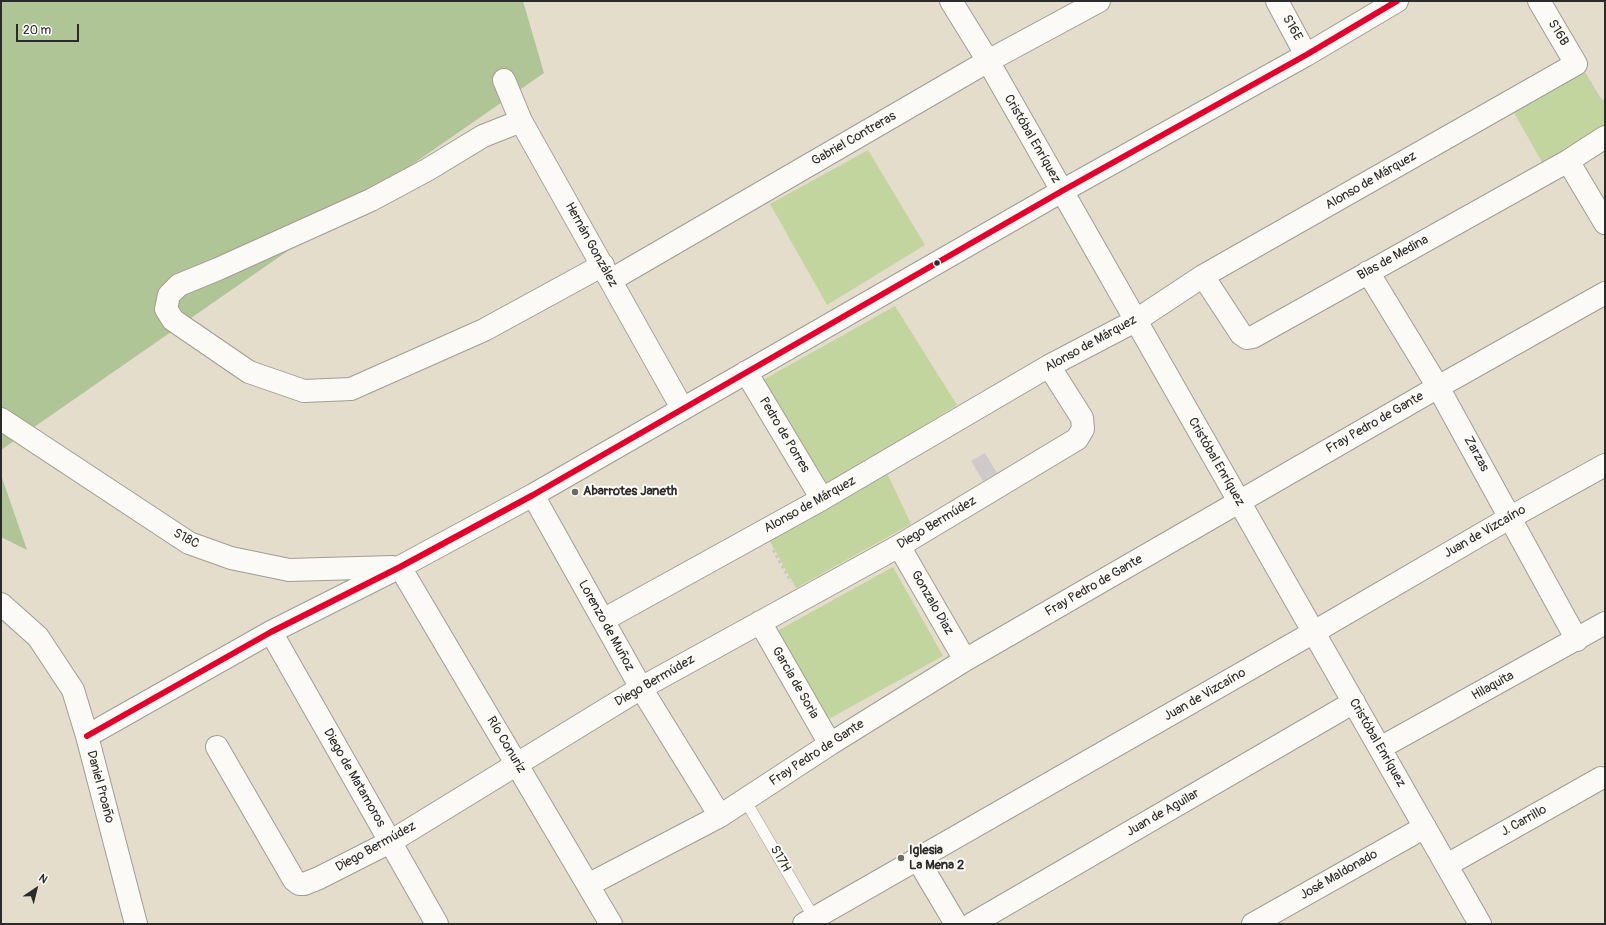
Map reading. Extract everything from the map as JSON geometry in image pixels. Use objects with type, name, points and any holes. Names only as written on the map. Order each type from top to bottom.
[{"type":"street","name":"Cristóbal Enríquez","points":[[951,1],[988,61],[1480,924]]},
{"type":"street","name":"Gabriel Contreras","points":[[521,120],[483,136],[426,170],[371,200],[179,285],[169,295],[166,309],[173,320],[250,372],[304,391],[352,389],[484,330],[607,272],[1099,1]]},
{"type":"street","name":"S16E","points":[[1277,1],[1306,55]]},
{"type":"street","points":[[87,736],[271,632],[400,567],[533,495],[1062,191],[1306,55],[1397,1]]},
{"type":"street","name":"S16B","points":[[1539,1],[1576,64]]},
{"type":"street","name":"Alonso de Márquez","points":[[603,620],[822,499],[1049,366],[1135,321],[1203,276],[1576,64]]},
{"type":"street","name":"Hernán González","points":[[504,80],[521,120],[682,408]]},
{"type":"street","name":"Blas de Medina","points":[[1203,276],[1240,334],[1247,338],[1253,338],[1568,160],[1605,137]]},
{"type":"street","points":[[1568,160],[1605,223]]},
{"type":"street","name":"Zarzas","points":[[1368,272],[1438,387],[1511,517],[1577,640]]},
{"type":"street","name":"Fray Pedro de Gante","points":[[588,885],[720,816],[830,744],[965,660],[1438,387],[1605,293]]},
{"type":"street","name":"Diego Bermúdez","points":[[217,747],[294,880],[299,884],[304,884],[319,878],[390,842],[641,688],[899,546],[1077,439],[1083,429],[1082,418],[1049,366]]},
{"type":"street","name":"Pedro de Porres","points":[[746,372],[822,499]]},
{"type":"street","name":"S18C","points":[[1,419],[189,543],[231,558],[289,570],[400,567]]},
{"type":"street","name":"Juan de Vizcaíno","points":[[809,921],[918,860],[1511,517],[1605,465]]},
{"type":"street","name":"Lorenzo de Muñoz","points":[[533,495],[641,688],[720,816]]},
{"type":"street","name":"Gonzalo Diaz","points":[[899,546],[965,660]]},
{"type":"street","name":"Río Conuriz","points":[[400,567],[517,763],[610,924]]},
{"type":"street","name":"Daniel Proaño","points":[[1,604],[38,637],[73,690],[87,736],[136,924]]},
{"type":"street","name":"Garcia de Soria","points":[[760,622],[830,744]]},
{"type":"street","name":"Hilaquita","points":[[1380,748],[1577,640],[1605,623]]},
{"type":"street","name":"Diego de Matamoros","points":[[271,632],[436,924]]},
{"type":"street","name":"Juan de Aguilar","points":[[972,924],[1354,702]]},
{"type":"street","name":"J. Carrillo","points":[[1447,865],[1601,778]]},
{"type":"street","name":"José Maldonado","points":[[1253,924],[1425,826]]},
{"type":"street","points":[[918,860],[956,924]]},
{"type":"lane","name":"S17H","points":[[745,800],[809,921]]},
{"type":"path","points":[[1576,64],[1605,108]]},
{"type":"path","points":[[763,532],[802,599]]},
{"type":"green space","points":[[1,1],[523,1],[544,73],[1,450]]},
{"type":"green space","points":[[1582,67],[1602,100],[1605,98],[1605,124],[1543,164],[1512,109]]},
{"type":"green space","points":[[868,150],[925,245],[827,305],[770,204]]},
{"type":"green space","points":[[895,306],[957,405],[828,485],[761,381]]},
{"type":"green space","points":[[886,471],[911,524],[796,588],[768,538]]},
{"type":"green space","points":[[1,475],[27,550],[1,537]]},
{"type":"green space","points":[[893,567],[943,656],[827,720],[777,631]]},
{"type":"building","points":[[985,453],[997,473],[983,481],[971,461]]},
{"type":"transit line","points":[[87,736],[271,632],[400,567],[533,495],[1062,191],[1306,55],[1397,1]]},
{"type":"place","name":"Abarrotes Janeth","points":[[575,492]]},
{"type":"place","name":"Iglesia La Mena 2","points":[[901,858]]}]
